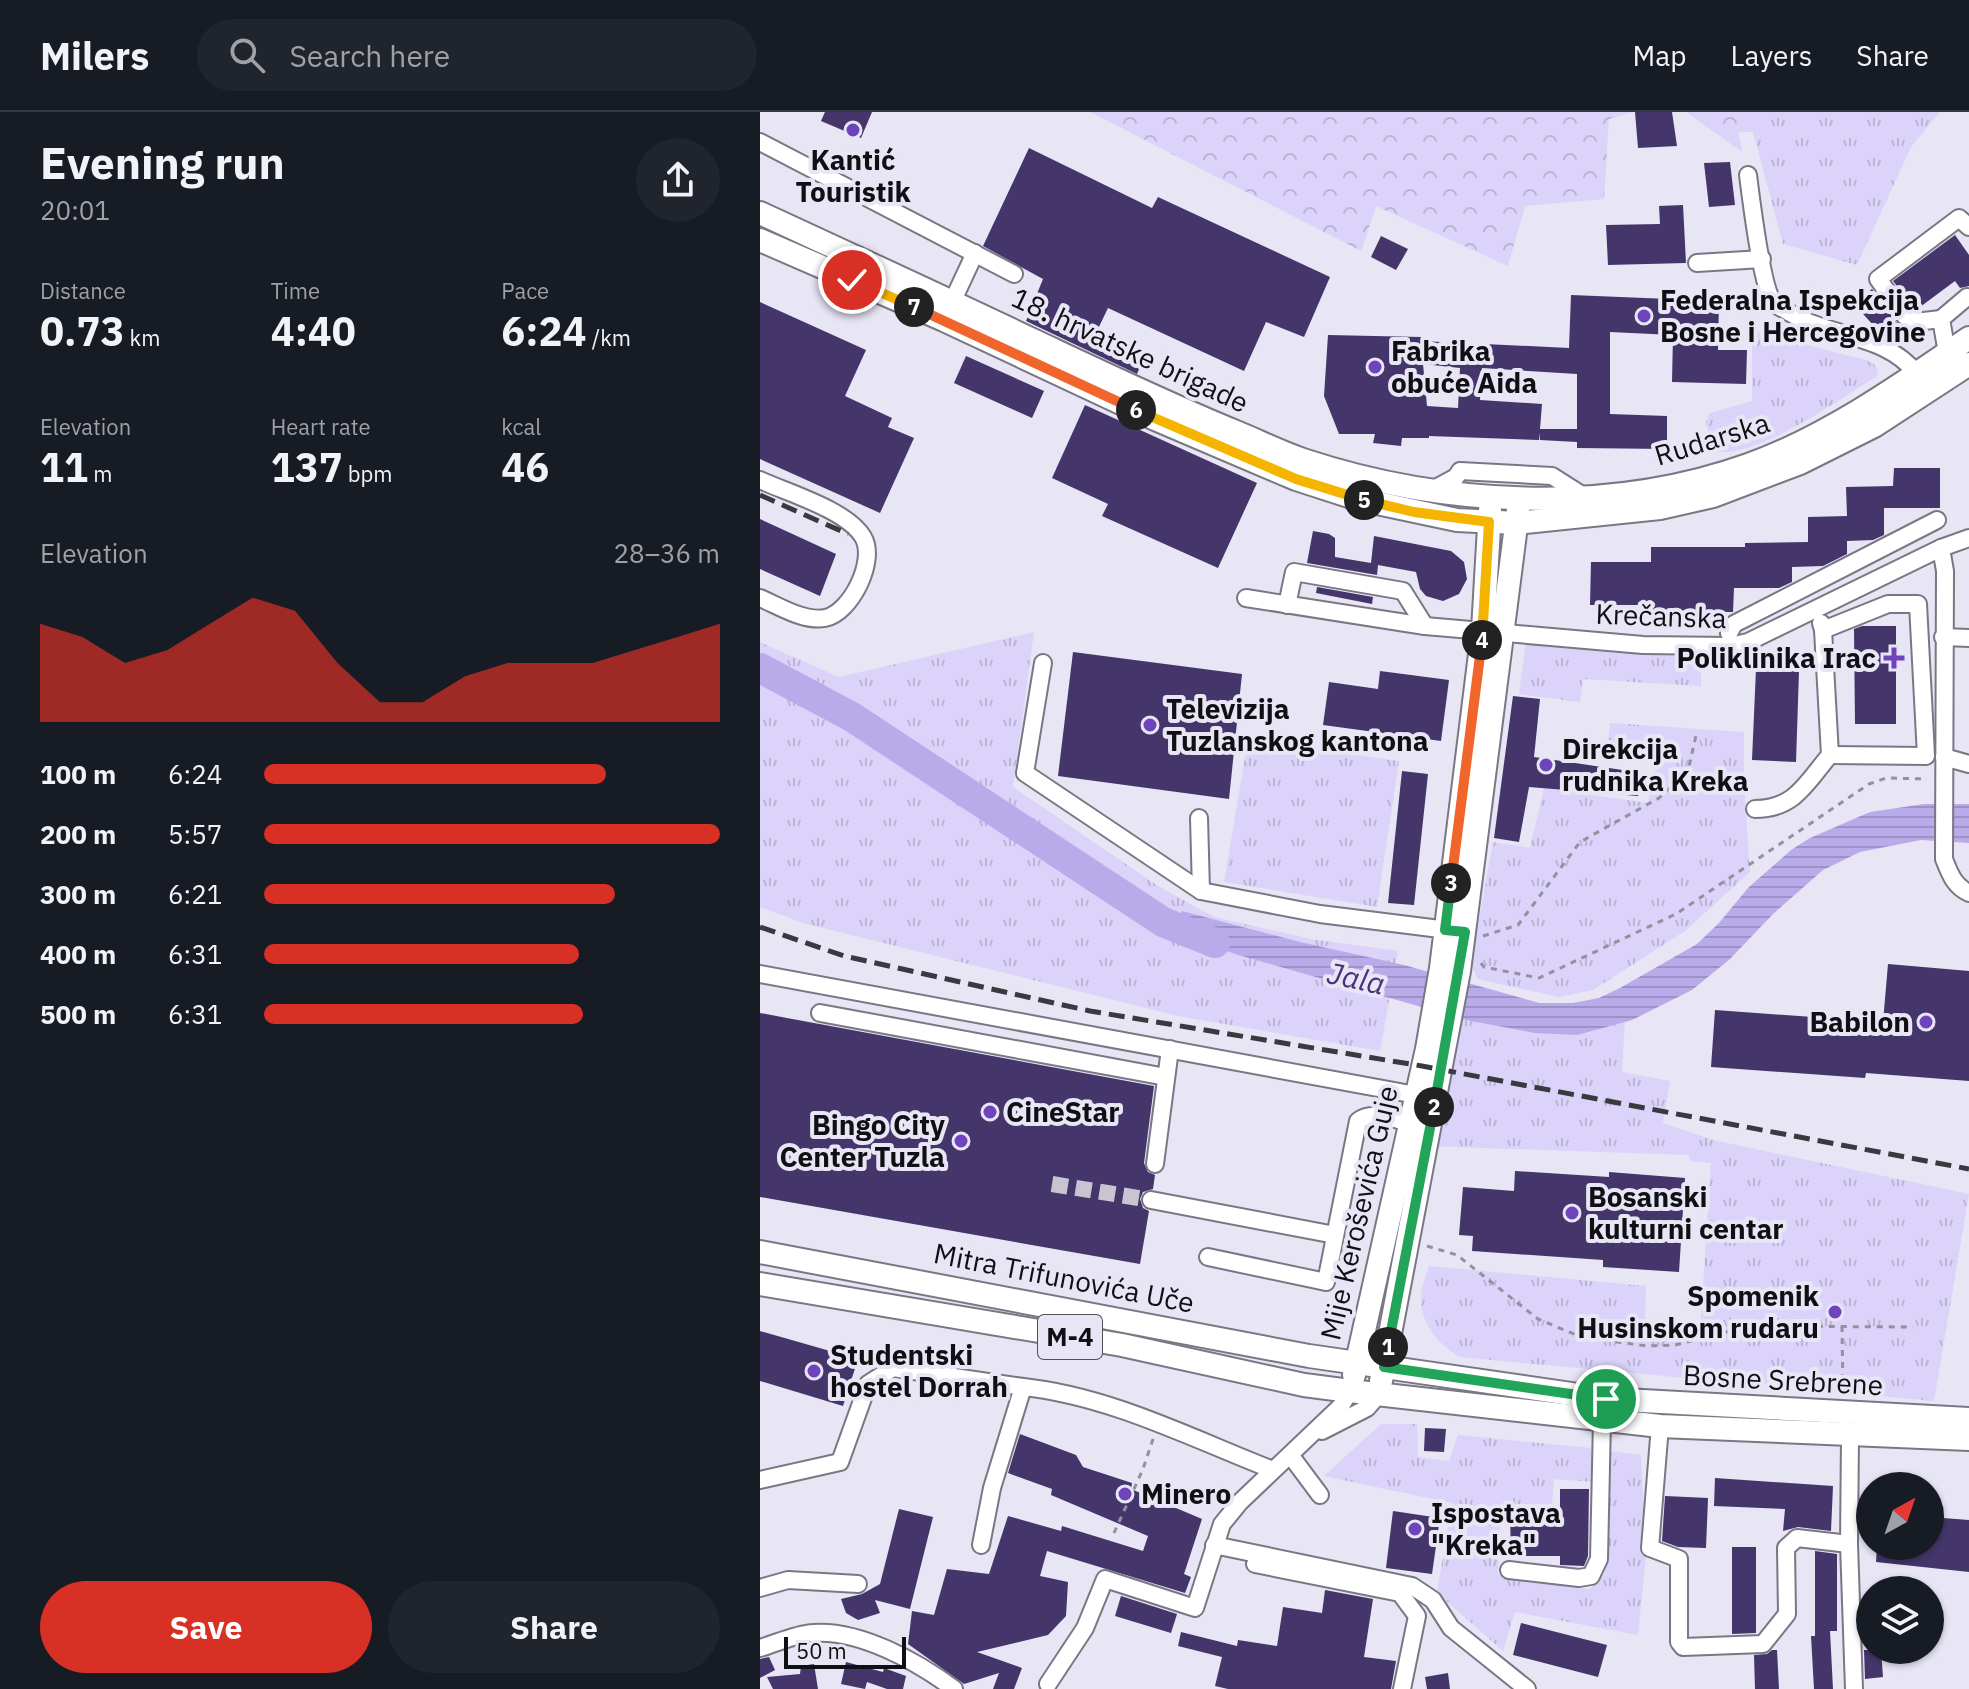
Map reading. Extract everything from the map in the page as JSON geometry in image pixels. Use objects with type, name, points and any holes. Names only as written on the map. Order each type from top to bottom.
[{"type":"main road","name":"18. hrvatske brigade","points":[[760,213],[1155,419],[1296,479],[1414,512],[1489,522]]},
{"type":"main road","name":"18. hrvatske brigade","points":[[760,240],[948,311],[1302,459],[1432,490],[1490,497]]},
{"type":"main road","name":"Rudarska","points":[[1490,497],[1585,497],[1661,487],[1747,465],[1802,441],[1866,406],[1969,338]]},
{"type":"main road","name":"Rudarska","points":[[1489,522],[1517,523],[1660,508],[1753,483],[1874,426],[1969,364]]},
{"type":"main road","points":[[1490,497],[1493,630]]},
{"type":"main road","points":[[1435,1051],[1459,966],[1493,630],[1517,523],[1519,498]]},
{"type":"main road","name":"Mije Keroševića Guje","points":[[1350,1391],[1416,1095],[1435,1051]]},
{"type":"main road","name":"Mije Keroševića Guje","points":[[1379,1394],[1435,1051]]},
{"type":"main road","name":"Mitra Trifunovića Uče","points":[[760,1252],[1356,1364]]},
{"type":"main road","name":"Mitra Trifunovića Uče","points":[[760,1284],[1122,1345],[1304,1385],[1379,1394]]},
{"type":"main road","name":"Bosne Srebrene","points":[[1356,1364],[1606,1399],[1969,1419]]},
{"type":"main road","name":"Bosne Srebrene","points":[[1379,1394],[1660,1426],[1969,1439]]},
{"type":"street","points":[[760,142],[1014,274]]},
{"type":"street","points":[[1748,175],[1765,282],[1774,303],[1803,320],[1839,334],[1873,341],[1897,354],[1917,374]]},
{"type":"street","points":[[1967,297],[1941,319],[1915,322],[1905,316],[1878,279],[1959,218],[1969,227]]},
{"type":"street","points":[[948,311],[975,253]]},
{"type":"street","points":[[1697,263],[1762,259]]},
{"type":"street","points":[[1941,319],[1947,353]]},
{"type":"street","points":[[1432,490],[1456,477],[1460,471],[1552,476],[1585,497]]},
{"type":"street","points":[[760,480],[840,516],[863,537],[867,549],[861,581],[852,596],[827,618],[802,615],[760,598]]},
{"type":"street","points":[[1729,633],[1734,624],[1937,520]]},
{"type":"street","name":"Krečanska","points":[[1246,598],[1425,626],[1643,645],[1729,646],[1748,642],[1941,548],[1969,538]]},
{"type":"street","points":[[1941,548],[1945,571],[1944,859],[1951,878],[1960,889],[1969,893]]},
{"type":"street","points":[[1287,605],[1294,572],[1403,591],[1425,626]]},
{"type":"street","points":[[1823,630],[1888,604],[1918,604],[1926,756],[1830,755]]},
{"type":"street","points":[[1755,809],[1773,809],[1796,796],[1830,755],[1823,630],[1817,610]]},
{"type":"street","points":[[1943,637],[1969,638]]},
{"type":"street","points":[[1043,663],[1025,773],[1201,891],[1320,914],[1463,933]]},
{"type":"street","points":[[1944,757],[1969,764]]},
{"type":"street","points":[[1199,818],[1201,891]]},
{"type":"street","points":[[760,974],[1416,1095]]},
{"type":"street","points":[[820,1013],[1166,1077]]},
{"type":"street","points":[[1155,1164],[1170,1049]]},
{"type":"street","points":[[1208,1257],[1326,1282],[1358,1121],[1365,1115],[1373,1115],[1410,1123]]},
{"type":"street","points":[[1151,1200],[1335,1235]]},
{"type":"street","points":[[760,1480],[840,1462],[868,1384],[893,1368],[1049,1390],[1106,1405],[1273,1470]]},
{"type":"street","points":[[981,1545],[992,1488],[1023,1387]]},
{"type":"street","points":[[1048,1684],[1085,1628],[1105,1579],[1195,1608],[1222,1524],[1240,1502],[1341,1406],[1350,1391]]},
{"type":"street","points":[[1310,1437],[1367,1408],[1379,1394]]},
{"type":"street","points":[[1509,1570],[1579,1578],[1591,1576],[1599,1559],[1602,1420]]},
{"type":"street","points":[[1660,1426],[1650,1548],[1679,1559],[1679,1642],[1683,1647],[1763,1644],[1787,1614],[1786,1548],[1797,1538],[1849,1544]]},
{"type":"street","points":[[1850,1436],[1849,1544],[1854,1689]]},
{"type":"street","points":[[1291,1456],[1320,1495]]},
{"type":"street","points":[[1212,1550],[1400,1593],[1417,1616],[1402,1689]]},
{"type":"street","points":[[1212,1550],[1412,1586],[1433,1600],[1451,1628],[1527,1689]]},
{"type":"street","points":[[760,1588],[788,1580],[858,1584]]},
{"type":"street","points":[[760,1648],[813,1633],[857,1636],[936,1676],[954,1689]]},
{"type":"path","points":[[1463,933],[1518,925],[1580,842],[1659,798],[1688,771],[1697,731]]},
{"type":"path","points":[[1459,966],[1484,967],[1539,978],[1676,914],[1869,784],[1886,778],[1943,780]]},
{"type":"path","points":[[1420,1245],[1444,1249],[1457,1255],[1538,1319],[1581,1337],[1647,1346],[1675,1345],[1749,1326],[1913,1327]]},
{"type":"path","points":[[1842,1326],[1843,1399]]},
{"type":"path","points":[[1114,1533],[1143,1469],[1158,1425]]},
{"type":"green space","points":[[1090,112],[1633,112],[1609,119],[1604,199],[1525,206],[1508,266],[1376,206],[1361,251]]},
{"type":"green space","points":[[1686,112],[1735,112],[1742,152]]},
{"type":"green space","points":[[1735,112],[1940,112],[1911,147],[1857,265],[1783,244],[1753,132],[1738,132]]},
{"type":"green space","points":[[1752,331],[1866,360],[1875,365],[1878,371],[1876,377],[1773,438],[1730,452],[1712,451],[1706,422],[1710,413],[1752,401]]},
{"type":"green space","points":[[1034,632],[1013,787],[1158,886],[1214,917],[1311,939],[1398,951],[1380,1051],[1178,1016],[803,923],[760,907],[760,642],[839,677]]},
{"type":"green space","points":[[1526,639],[1701,650],[1701,686],[1583,679],[1580,702],[1519,694]]},
{"type":"green space","points":[[1610,723],[1744,732],[1750,872],[1685,931],[1593,990],[1559,997],[1478,979],[1471,964],[1493,842],[1530,848],[1544,788],[1648,803],[1657,763],[1606,759]]},
{"type":"green space","points":[[1248,739],[1399,761],[1377,907],[1224,882]]},
{"type":"green space","points":[[1453,1000],[1539,1018],[1626,1004],[1622,1072],[1670,1081],[1663,1123],[1713,1140],[1969,1194],[1934,1401],[1460,1357],[1445,1346],[1432,1333],[1422,1308],[1422,1290],[1429,1266],[1646,1286],[1645,1328],[1700,1333],[1711,1163],[1690,1161],[1689,1155],[1426,1146]]},
{"type":"green space","points":[[1381,1424],[1417,1424],[1418,1457],[1449,1461],[1458,1435],[1591,1448],[1593,1482],[1554,1479],[1552,1504],[1501,1504],[1498,1574],[1590,1589],[1605,1573],[1610,1451],[1641,1455],[1646,1557],[1638,1635],[1515,1612],[1503,1651],[1437,1593],[1452,1503],[1324,1476]]},
{"type":"water","points":[[1924,804],[1969,804],[1969,843],[1921,840],[1860,852],[1823,870],[1774,913],[1730,959],[1692,990],[1632,1020],[1577,1035],[1535,1033],[1471,1021],[1235,954],[1176,932],[1182,911],[1404,965],[1539,1003],[1573,1003],[1599,998],[1697,944],[1748,888],[1791,850],[1810,838],[1870,812]]},
{"type":"building","name":"Kantić Touristik","points":[[825,112],[872,112],[861,138],[821,121]]},
{"type":"building","points":[[1635,112],[1672,112],[1677,146],[1638,148]]},
{"type":"building","points":[[1029,148],[1152,208],[1158,197],[1330,277],[1304,337],[1266,322],[1244,371],[1108,308],[1097,331],[1146,352],[1137,374],[1026,321],[1043,279],[983,246]]},
{"type":"building","points":[[1730,162],[1735,205],[1709,207],[1704,163]]},
{"type":"building","points":[[1683,205],[1686,263],[1608,265],[1606,225],[1660,224],[1659,206]]},
{"type":"building","points":[[1955,235],[1969,255],[1969,286],[1960,288],[1955,281],[1916,310],[1893,281]]},
{"type":"building","points":[[1381,236],[1408,249],[1396,270],[1371,257]]},
{"type":"building","points":[[1872,289],[1902,330],[1892,340],[1883,336],[1854,304]]},
{"type":"building","points":[[1571,295],[1719,301],[1718,350],[1747,350],[1746,384],[1672,382],[1673,335],[1610,332],[1610,414],[1667,416],[1667,449],[1577,448],[1577,442],[1540,440],[1540,433],[1539,440],[1429,436],[1402,438],[1401,446],[1373,443],[1375,434],[1339,434],[1324,396],[1328,335],[1421,337],[1421,341],[1569,348]],"holes":[[[1423,364],[1460,368],[1458,408],[1427,406]],[[1482,368],[1577,374],[1577,429],[1540,429],[1542,404],[1480,400]]]},
{"type":"building","points":[[760,302],[866,350],[845,396],[892,418],[888,427],[914,438],[880,513],[760,459]]},
{"type":"building","points":[[966,356],[1044,391],[1032,418],[954,383]]},
{"type":"building","points":[[1085,405],[1257,483],[1218,568],[1102,516],[1108,504],[1052,478]]},
{"type":"building","points":[[1894,468],[1940,468],[1940,508],[1884,508],[1884,535],[1873,540],[1847,541],[1847,554],[1823,566],[1792,567],[1792,582],[1779,588],[1734,588],[1733,612],[1653,612],[1653,605],[1590,605],[1591,562],[1651,562],[1651,547],[1745,547],[1745,543],[1808,542],[1808,517],[1847,516],[1846,487],[1893,486]]},
{"type":"building","points":[[760,519],[836,554],[820,596],[760,569]]},
{"type":"building","points":[[1313,531],[1335,538],[1335,557],[1371,563],[1374,536],[1451,551],[1464,562],[1467,579],[1459,594],[1443,601],[1426,596],[1420,589],[1416,572],[1378,565],[1377,575],[1307,563]]},
{"type":"building","points":[[1317,587],[1373,597],[1372,604],[1316,593]]},
{"type":"building","points":[[1862,626],[1896,626],[1896,724],[1855,724],[1854,629]]},
{"type":"building","name":"Televizija Tuzlanskog kantona","points":[[1073,652],[1242,674],[1229,799],[1058,776]]},
{"type":"building","points":[[1756,669],[1799,671],[1796,762],[1752,760]]},
{"type":"building","points":[[1380,671],[1449,680],[1441,741],[1323,725],[1329,682],[1378,689]]},
{"type":"building","name":"Direkcija rudnika Kreka","points":[[1513,696],[1540,699],[1534,757],[1643,773],[1638,796],[1529,787],[1519,842],[1494,838]]},
{"type":"building","points":[[1402,771],[1428,774],[1414,905],[1388,903]]},
{"type":"building","points":[[1888,964],[1969,971],[1969,1081],[1866,1073],[1865,1078],[1711,1067],[1715,1010],[1883,1022]]},
{"type":"building","name":"Bingo City Center Tuzla","points":[[760,1013],[1154,1086],[1144,1163],[1148,1172],[1155,1175],[1153,1189],[1143,1192],[1140,1199],[1143,1208],[1149,1211],[1140,1264],[760,1197]]},
{"type":"building","name":"Bosanski kulturni centar","points":[[1515,1171],[1609,1177],[1609,1172],[1685,1178],[1679,1272],[1603,1267],[1603,1260],[1472,1251],[1473,1236],[1459,1235],[1463,1187],[1514,1191]]},
{"type":"building","name":"Studentski hostel Dorrah","points":[[760,1331],[858,1359],[843,1406],[760,1381]]},
{"type":"building","points":[[1425,1428],[1446,1429],[1444,1452],[1424,1451]]},
{"type":"building","points":[[1020,1434],[1076,1455],[1083,1467],[1132,1483],[1131,1489],[1202,1519],[1184,1574],[1191,1577],[1185,1593],[1047,1551],[1040,1576],[1068,1582],[1066,1616],[1048,1635],[977,1652],[1022,1668],[1014,1689],[993,1689],[999,1673],[964,1684],[908,1644],[912,1611],[934,1615],[947,1569],[989,1574],[1008,1516],[1061,1531],[1062,1526],[1143,1551],[1148,1536],[1051,1495],[1052,1489],[1008,1473]]},
{"type":"building","points":[[1715,1478],[1833,1486],[1831,1531],[1798,1527],[1783,1531],[1785,1509],[1714,1506]]},
{"type":"building","points":[[1560,1489],[1589,1489],[1588,1556],[1584,1566],[1560,1565],[1560,1556],[1511,1556],[1510,1513],[1560,1514]]},
{"type":"building","points":[[1665,1496],[1708,1498],[1706,1548],[1678,1547],[1662,1541]]},
{"type":"building","points":[[899,1509],[933,1517],[910,1609],[875,1600],[880,1613],[858,1620],[846,1613],[841,1599],[862,1594],[880,1584]]},
{"type":"building","points":[[1393,1511],[1440,1518],[1432,1574],[1386,1568]]},
{"type":"building","points":[[1944,1518],[1969,1520],[1969,1572],[1876,1562],[1944,1560]]},
{"type":"building","points":[[1732,1547],[1756,1547],[1756,1633],[1732,1634]]},
{"type":"building","points":[[1815,1551],[1837,1554],[1837,1631],[1830,1631],[1833,1689],[1814,1689],[1811,1636],[1815,1636]]},
{"type":"building","points":[[1325,1590],[1373,1599],[1364,1657],[1396,1661],[1391,1689],[1228,1689],[1215,1686],[1222,1657],[1178,1646],[1181,1632],[1237,1646],[1238,1640],[1277,1646],[1283,1607],[1322,1613]]},
{"type":"building","points":[[1121,1596],[1177,1614],[1171,1633],[1115,1616]]},
{"type":"building","points":[[1521,1623],[1607,1645],[1598,1677],[1513,1655]]},
{"type":"building","points":[[1777,1650],[1779,1689],[1755,1689],[1754,1655],[1767,1654]]},
{"type":"building","points":[[769,1657],[775,1670],[760,1678],[760,1659]]},
{"type":"building","points":[[846,1662],[883,1672],[884,1668],[906,1676],[903,1689],[887,1689],[867,1682],[865,1689],[841,1684]]},
{"type":"building","points":[[814,1664],[818,1689],[773,1689],[767,1677],[800,1674],[801,1666]]},
{"type":"building","points":[[1864,1664],[1882,1664],[1883,1677],[1865,1679]]},
{"type":"building","points":[[1448,1673],[1450,1689],[1427,1689],[1425,1677]]},
{"type":"waterway","name":"Jala","points":[[760,668],[852,717],[1163,922],[1215,943]]},
{"type":"tunnel","points":[[1052,1184],[1151,1200]]},
{"type":"railway","points":[[760,495],[848,534]]},
{"type":"railway","points":[[760,927],[844,956],[1090,1011],[1422,1066],[1969,1169]]},
{"type":"place","name":"Kantić Touristik","points":[[853,130]]},
{"type":"place","name":"Federalna Ispekcija Bosne i Hercegovine","points":[[1644,316]]},
{"type":"place","name":"Fabrika obuće Aida","points":[[1375,367]]},
{"type":"place","name":"Poliklinika Irac","points":[[1894,658]]},
{"type":"place","name":"Televizija Tuzlanskog kantona","points":[[1150,725]]},
{"type":"place","name":"Direkcija rudnika Kreka","points":[[1546,765]]},
{"type":"place","name":"Babilon","points":[[1926,1022]]},
{"type":"place","name":"CineStar","points":[[990,1112]]},
{"type":"place","name":"Bingo City Center Tuzla","points":[[961,1141]]},
{"type":"place","name":"Bosanski kulturni centar","points":[[1572,1213]]},
{"type":"place","name":"Spomenik Husinskom rudaru","points":[[1835,1312]]},
{"type":"place","name":"Studentski hostel Dorrah","points":[[814,1371]]},
{"type":"place","name":"Minero","points":[[1125,1494]]},
{"type":"place","name":"Ispostava \"Kreka\"","points":[[1415,1529]]},
{"type":"route","points":[[852,280],[1155,419],[1296,479],[1358,499],[1414,512],[1489,522],[1483,630],[1445,930],[1465,932],[1384,1367],[1606,1399]]}]
